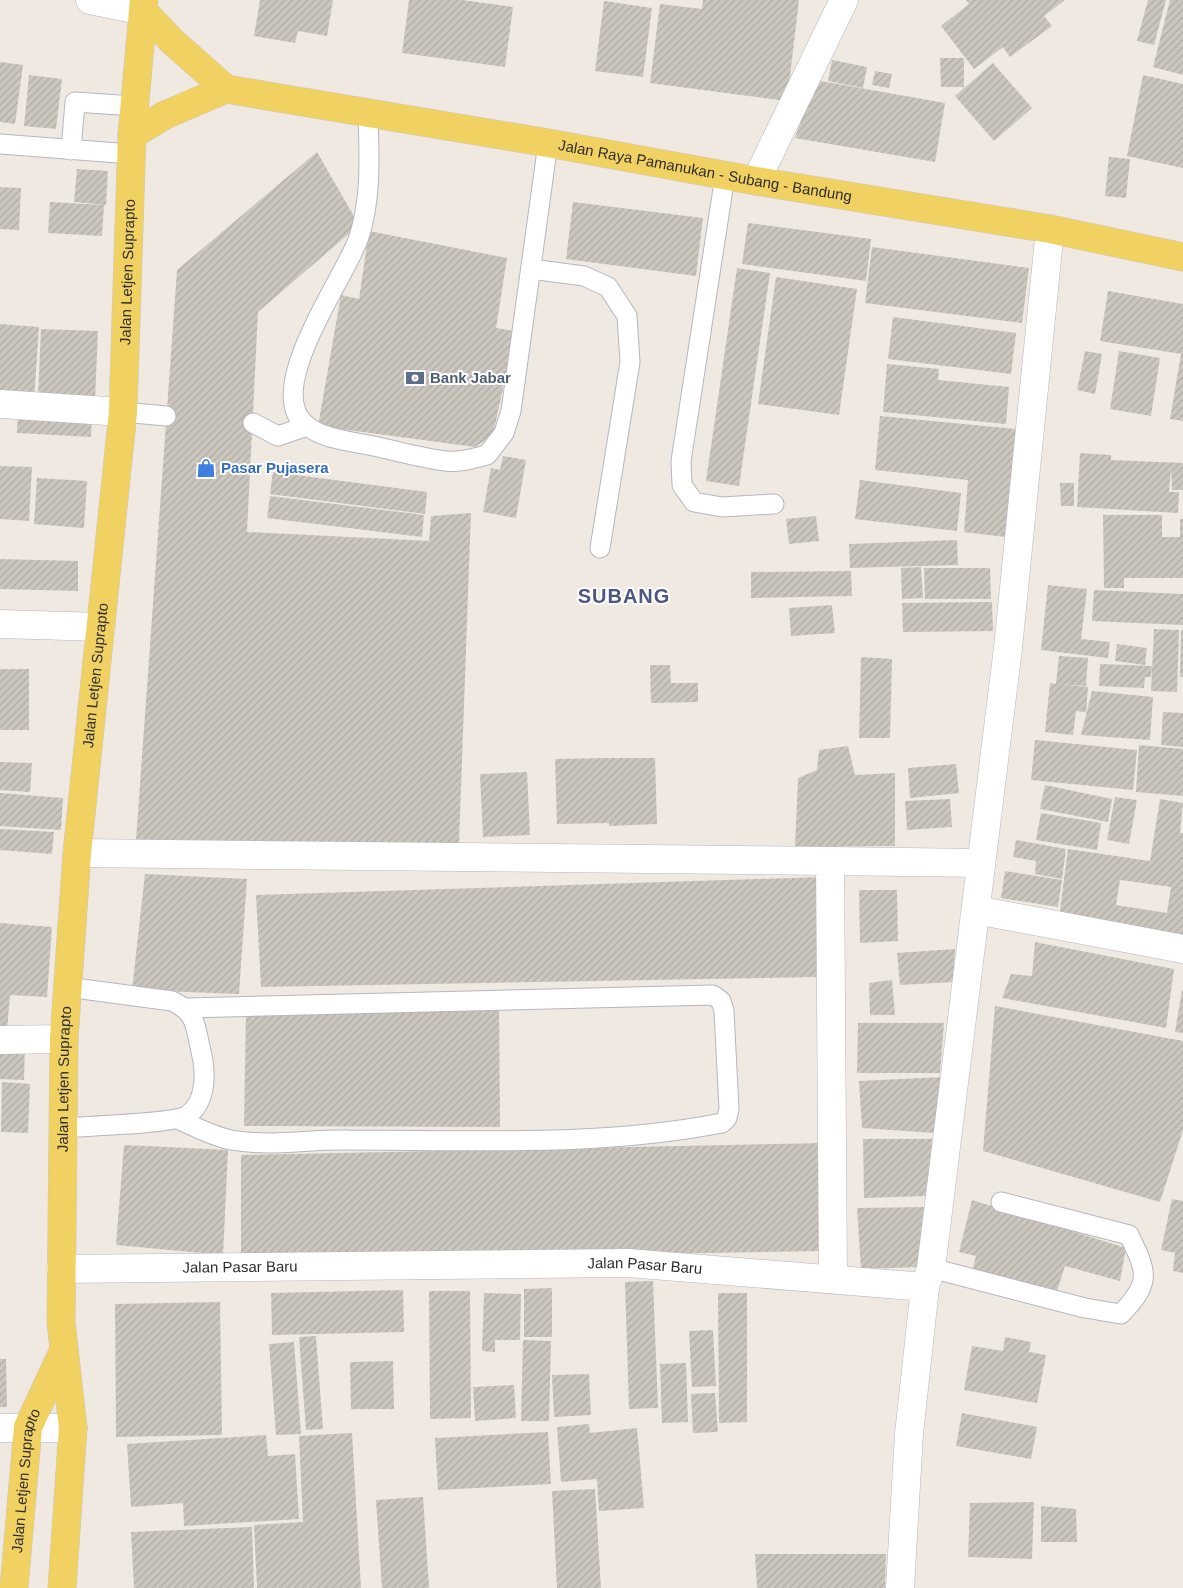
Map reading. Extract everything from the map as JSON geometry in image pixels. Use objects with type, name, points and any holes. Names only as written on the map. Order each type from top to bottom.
[{"type":"main road","points":[[131,145],[165,115],[226,89],[173,42],[144,5]]},
{"type":"main road","name":"Jalan Letjen Suprapto","points":[[62,1588],[72,1428],[63,1352],[61,1269],[64,1039],[77,853],[123,412],[131,145],[144,5]]},
{"type":"main road","name":"Jalan Raya Pamanukan - Subang - Bandung","points":[[226,89],[548,143],[725,176],[1050,229],[1183,257]]},
{"type":"main road","name":"Jalan Letjen Suprapto","points":[[14,1588],[28,1427],[63,1352]]},
{"type":"street","points":[[90,0],[144,5]]},
{"type":"street","points":[[756,181],[844,0]]},
{"type":"street","points":[[900,1588],[909,1434],[1008,648],[1050,229]]},
{"type":"street","points":[[0,404],[123,412]]},
{"type":"street","points":[[0,624],[101,627]]},
{"type":"street","points":[[77,853],[981,863]]},
{"type":"street","points":[[830,861],[833,1279]]},
{"type":"street","points":[[976,910],[1183,948]]},
{"type":"street","points":[[0,1040],[64,1039]]},
{"type":"street","name":"Jalan Pasar Baru","points":[[61,1269],[628,1263],[833,1279],[928,1277]]},
{"type":"street","points":[[0,1428],[72,1428]]},
{"type":"lane","points":[[71,150],[76,102],[134,106]]},
{"type":"lane","points":[[368,113],[370,181],[358,238],[300,357],[292,392],[295,410],[307,426],[335,438],[448,461],[487,455],[504,434],[511,412],[548,143]]},
{"type":"lane","points":[[0,144],[71,150],[131,145]]},
{"type":"lane","points":[[725,176],[681,461],[682,485],[694,502],[722,508],[774,504]]},
{"type":"lane","points":[[531,269],[584,276],[608,287],[627,316],[630,362],[600,548]]},
{"type":"lane","points":[[123,412],[166,416]]},
{"type":"lane","points":[[253,423],[278,436],[307,426]]},
{"type":"lane","points":[[67,987],[172,1001],[186,1008],[713,995],[721,1001],[724,1011],[729,1109],[727,1118],[722,1123],[612,1138],[263,1142],[231,1140],[212,1135],[178,1119]]},
{"type":"lane","points":[[62,1128],[178,1119],[195,1108],[204,1093],[203,1057],[193,1019],[186,1008]]},
{"type":"lane","points":[[928,1277],[1121,1314],[1135,1300],[1145,1279],[1143,1264],[1129,1235],[1001,1202]]},
{"type":"building","points":[[260,0],[333,0],[327,36],[298,31],[295,43],[254,36]]},
{"type":"building","points":[[409,0],[462,0],[513,7],[505,67],[402,53]]},
{"type":"building","points":[[703,0],[799,0],[787,101],[650,83],[660,4],[702,9]]},
{"type":"building","points":[[966,0],[1065,0],[1044,16],[1052,26],[1010,57],[1003,47],[974,69],[941,26],[969,4]]},
{"type":"building","points":[[1148,0],[1166,0],[1154,45],[1137,41]]},
{"type":"building","points":[[1170,0],[1183,0],[1183,75],[1153,67]]},
{"type":"building","points":[[604,1],[652,8],[643,77],[595,71]]},
{"type":"building","points":[[940,58],[964,58],[964,87],[941,87]]},
{"type":"building","points":[[832,60],[867,67],[863,88],[828,81]]},
{"type":"building","points":[[0,62],[23,65],[15,124],[0,122]]},
{"type":"building","points":[[993,63],[1032,108],[994,141],[955,96]]},
{"type":"building","points":[[875,71],[892,74],[889,88],[872,85]]},
{"type":"building","points":[[29,75],[62,79],[56,129],[24,126]]},
{"type":"building","points":[[1143,75],[1183,84],[1183,168],[1127,156]]},
{"type":"building","points":[[815,80],[945,103],[935,162],[795,138]]},
{"type":"building","name":"Pasar Pujasera","points":[[317,152],[359,225],[258,312],[247,532],[429,541],[431,516],[471,513],[459,843],[136,840],[177,270]]},
{"type":"building","points":[[1109,157],[1130,159],[1126,198],[1105,196]]},
{"type":"building","points":[[77,169],[108,171],[106,205],[74,202]]},
{"type":"building","points":[[0,187],[21,188],[19,230],[0,229]]},
{"type":"building","points":[[50,202],[104,205],[102,236],[48,233]]},
{"type":"building","points":[[573,202],[703,218],[696,276],[566,259]]},
{"type":"building","points":[[748,223],[871,239],[866,281],[742,264]]},
{"type":"building","name":"Bank Jabar","points":[[369,231],[507,258],[496,328],[515,331],[493,435],[475,447],[318,426],[341,295],[359,299]]},
{"type":"building","points":[[872,247],[1029,268],[1022,323],[865,303]]},
{"type":"building","points":[[737,268],[770,273],[739,486],[706,481]]},
{"type":"building","points":[[776,277],[857,289],[839,415],[758,404]]},
{"type":"building","points":[[1108,291],[1183,304],[1183,421],[1170,419],[1181,354],[1100,341]]},
{"type":"building","points":[[893,317],[1016,333],[1011,374],[888,359]]},
{"type":"building","points":[[0,324],[39,327],[34,400],[0,397]]},
{"type":"building","points":[[41,329],[98,331],[95,399],[38,397]]},
{"type":"building","points":[[1085,351],[1102,354],[1095,394],[1077,390]]},
{"type":"building","points":[[1119,351],[1160,358],[1151,416],[1110,409]]},
{"type":"building","points":[[887,364],[939,369],[938,380],[1009,387],[1006,424],[883,412]]},
{"type":"building","points":[[18,407],[92,411],[91,437],[17,433]]},
{"type":"building","points":[[880,416],[1016,429],[1005,537],[964,532],[968,480],[875,470]]},
{"type":"building","points":[[1080,453],[1111,455],[1111,460],[1183,463],[1183,490],[1172,490],[1171,468],[1169,492],[1179,492],[1178,513],[1077,507]]},
{"type":"building","points":[[503,456],[526,460],[516,518],[483,512],[491,468],[500,470]]},
{"type":"building","points":[[0,466],[32,467],[29,521],[0,519]]},
{"type":"building","points":[[273,472],[427,492],[425,514],[270,494]]},
{"type":"building","points":[[37,478],[87,481],[84,528],[34,524]]},
{"type":"building","points":[[860,480],[961,493],[957,531],[855,519]]},
{"type":"building","points":[[1060,483],[1074,483],[1074,506],[1061,506]]},
{"type":"building","points":[[270,496],[424,515],[422,537],[267,518]]},
{"type":"building","points":[[1103,515],[1162,515],[1162,537],[1180,537],[1180,519],[1183,519],[1183,578],[1124,578],[1124,588],[1104,588]]},
{"type":"building","points":[[816,516],[819,541],[789,544],[786,519]]},
{"type":"building","points":[[957,540],[958,565],[850,568],[849,544]]},
{"type":"building","points":[[0,559],[78,561],[78,591],[0,589]]},
{"type":"building","points":[[921,567],[923,598],[902,599],[901,568]]},
{"type":"building","points":[[924,568],[990,568],[991,599],[925,599]]},
{"type":"building","points":[[851,571],[852,596],[751,598],[751,572]]},
{"type":"building","points":[[1048,585],[1087,589],[1081,639],[1110,642],[1108,658],[1041,650]]},
{"type":"building","points":[[1094,590],[1183,594],[1183,625],[1092,621]]},
{"type":"building","points":[[992,602],[993,631],[903,632],[902,603]]},
{"type":"building","points":[[832,605],[835,633],[791,636],[789,608]]},
{"type":"building","points":[[1154,629],[1179,630],[1177,692],[1151,691]]},
{"type":"building","points":[[1181,630],[1183,630],[1183,677],[1180,677]]},
{"type":"building","points":[[1117,644],[1147,648],[1145,665],[1115,661]]},
{"type":"building","points":[[1059,656],[1088,658],[1086,686],[1058,684],[1088,687],[1086,712],[1076,711],[1073,735],[1045,732],[1050,683],[1056,684]]},
{"type":"building","points":[[861,657],[892,659],[890,738],[859,738]]},
{"type":"building","points":[[1100,664],[1152,666],[1151,677],[1145,677],[1144,688],[1099,686]]},
{"type":"building","points":[[650,665],[670,665],[671,683],[698,683],[698,702],[651,703]]},
{"type":"building","points":[[0,669],[29,669],[29,730],[0,730]]},
{"type":"building","points":[[1092,691],[1153,697],[1150,740],[1081,735]]},
{"type":"building","points":[[1163,712],[1183,713],[1183,747],[1161,745]]},
{"type":"building","points":[[1035,740],[1137,750],[1133,790],[1031,780]]},
{"type":"building","points":[[1139,745],[1183,749],[1183,796],[1136,792]]},
{"type":"building","points":[[848,746],[855,775],[895,773],[895,846],[795,847],[798,778],[817,770],[819,750]]},
{"type":"building","points":[[655,758],[657,824],[609,826],[609,823],[557,824],[555,759]]},
{"type":"building","points":[[0,762],[32,763],[30,792],[0,790]]},
{"type":"building","points":[[956,764],[959,793],[910,798],[908,768]]},
{"type":"building","points":[[527,772],[530,835],[483,837],[480,774]]},
{"type":"building","points":[[1045,785],[1112,799],[1108,822],[1040,809]]},
{"type":"building","points":[[0,793],[63,798],[61,830],[0,826]]},
{"type":"building","points":[[1115,797],[1137,800],[1129,844],[1107,840]]},
{"type":"building","points":[[950,799],[952,827],[907,830],[905,801]]},
{"type":"building","points":[[1160,799],[1183,803],[1180,833],[1183,833],[1183,936],[1059,918],[1068,849],[1150,861]],"holes":[[[1120,880],[1171,887],[1167,913],[1116,905]]]},
{"type":"building","points":[[1041,813],[1101,823],[1097,850],[1036,840]]},
{"type":"building","points":[[0,829],[54,832],[52,854],[0,850]]},
{"type":"building","points":[[1016,840],[1066,849],[1062,879],[1035,874],[1036,861],[1013,857]]},
{"type":"building","points":[[1005,871],[1062,880],[1058,907],[1001,898]]},
{"type":"building","points":[[145,874],[247,879],[239,994],[132,990]]},
{"type":"building","points":[[821,877],[819,977],[261,987],[256,895]]},
{"type":"building","points":[[859,890],[897,890],[898,941],[860,943]]},
{"type":"building","points":[[0,923],[52,927],[47,997],[10,995],[7,1031],[0,1031]]},
{"type":"building","points":[[1035,942],[1174,969],[1166,1028],[1002,998],[1011,974],[1032,976]]},
{"type":"building","points":[[955,949],[953,982],[900,985],[897,953]]},
{"type":"building","points":[[892,980],[895,1015],[870,1015],[869,983]]},
{"type":"building","points":[[1183,990],[1183,1033],[1175,1032]]},
{"type":"building","points":[[499,1000],[500,1127],[244,1126],[246,1009]]},
{"type":"building","points":[[995,1006],[1183,1041],[1183,1130],[1160,1202],[983,1151]]},
{"type":"building","points":[[858,1023],[944,1023],[940,1073],[857,1073]]},
{"type":"building","points":[[0,1043],[25,1044],[24,1080],[0,1079]]},
{"type":"building","points":[[944,1077],[935,1133],[862,1128],[859,1081]]},
{"type":"building","points":[[2,1082],[30,1084],[28,1133],[1,1132]]},
{"type":"building","points":[[863,1139],[933,1139],[927,1196],[864,1198]]},
{"type":"building","points":[[823,1143],[822,1251],[241,1261],[241,1155]]},
{"type":"building","points":[[124,1145],[228,1150],[223,1255],[116,1245]]},
{"type":"building","points":[[1172,1199],[1183,1201],[1183,1273],[1173,1271],[1175,1253],[1161,1250]]},
{"type":"building","points":[[972,1200],[1126,1248],[1120,1281],[1065,1266],[1056,1294],[972,1272],[976,1256],[959,1252]]},
{"type":"building","points":[[926,1207],[920,1267],[861,1269],[857,1208]]},
{"type":"building","points":[[653,1281],[658,1408],[629,1409],[625,1282]]},
{"type":"building","points":[[552,1288],[552,1337],[524,1337],[524,1289]]},
{"type":"building","points":[[403,1290],[404,1332],[272,1335],[271,1293]]},
{"type":"building","points":[[429,1291],[470,1291],[471,1418],[430,1419]]},
{"type":"building","points":[[484,1293],[521,1294],[520,1340],[495,1340],[495,1352],[482,1351]]},
{"type":"building","points":[[718,1293],[747,1293],[747,1422],[719,1423]]},
{"type":"building","points":[[220,1302],[222,1435],[116,1437],[115,1304]]},
{"type":"building","points":[[713,1330],[716,1386],[692,1387],[689,1331]]},
{"type":"building","points":[[316,1336],[323,1429],[306,1430],[299,1337]]},
{"type":"building","points":[[1005,1337],[1031,1342],[1029,1352],[1046,1355],[1037,1403],[964,1390],[972,1346],[1003,1351]]},
{"type":"building","points":[[523,1340],[551,1341],[549,1421],[521,1421]]},
{"type":"building","points":[[294,1342],[301,1434],[276,1435],[269,1344]]},
{"type":"building","points":[[0,1359],[6,1359],[7,1407],[0,1407]]},
{"type":"building","points":[[393,1361],[394,1409],[351,1409],[350,1362]]},
{"type":"building","points":[[686,1363],[688,1422],[662,1423],[660,1364]]},
{"type":"building","points":[[589,1374],[591,1415],[554,1417],[552,1375]]},
{"type":"building","points":[[514,1385],[516,1418],[475,1421],[473,1387]]},
{"type":"building","points":[[715,1393],[718,1432],[693,1433],[691,1394]]},
{"type":"building","points":[[962,1413],[1037,1427],[1031,1459],[956,1446]]},
{"type":"building","points":[[589,1424],[590,1433],[637,1428],[644,1508],[599,1511],[597,1479],[561,1482],[557,1427]]},
{"type":"building","points":[[548,1432],[551,1484],[438,1490],[435,1438]]},
{"type":"building","points":[[352,1433],[361,1588],[257,1588],[254,1525],[303,1522],[299,1436]]},
{"type":"building","points":[[266,1435],[268,1456],[295,1454],[299,1519],[184,1526],[183,1503],[131,1507],[127,1444]]},
{"type":"building","points":[[595,1489],[601,1588],[557,1588],[552,1491]]},
{"type":"building","points":[[423,1497],[429,1588],[382,1588],[376,1500]]},
{"type":"building","points":[[1034,1502],[1032,1559],[968,1557],[970,1503]]},
{"type":"building","points":[[1041,1506],[1076,1509],[1077,1542],[1041,1542]]},
{"type":"building","points":[[252,1527],[254,1588],[134,1588],[131,1532]]},
{"type":"building","points":[[755,1554],[886,1554],[885,1588],[757,1588]]},
{"type":"place","name":"Bank Jabar","points":[[415,378]]},
{"type":"place","name":"Pasar Pujasera","points":[[206,468]]},
{"type":"district","name":"SUBANG","points":[[624,596]]}]
